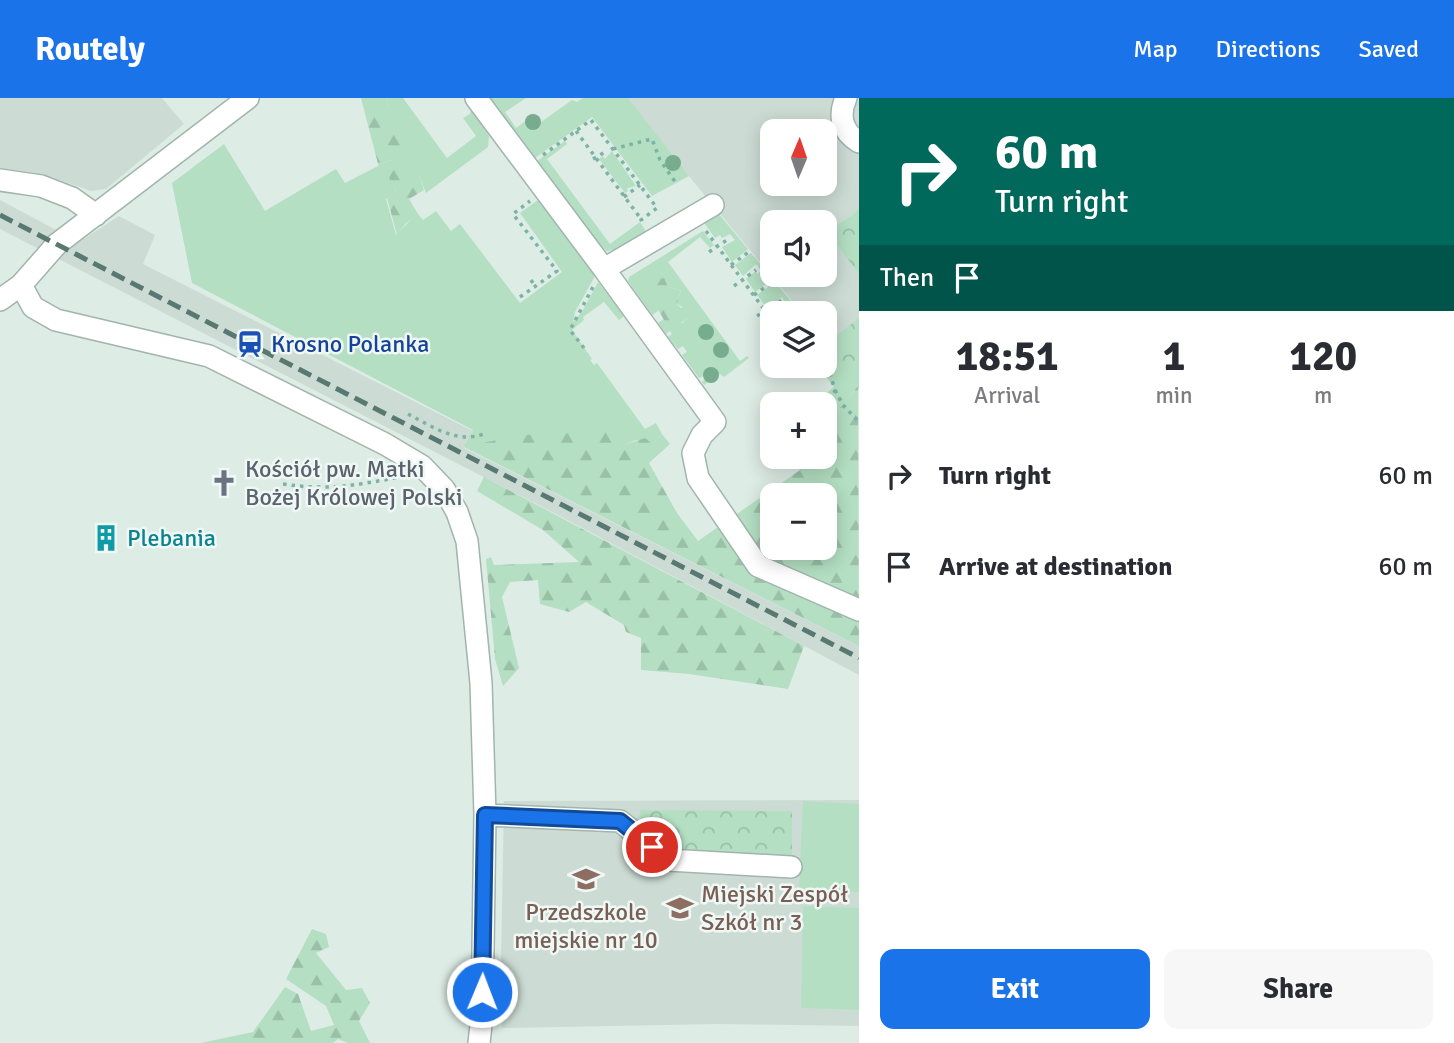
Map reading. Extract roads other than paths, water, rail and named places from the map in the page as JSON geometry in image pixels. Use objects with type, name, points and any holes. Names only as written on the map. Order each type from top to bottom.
[{"type":"street","points":[[0,300],[21,285],[57,244],[248,98]]},
{"type":"street","points":[[476,98],[601,272],[715,422],[702,435],[693,453],[698,478],[758,565],[859,610]]},
{"type":"street","points":[[846,98],[841,111],[842,122],[846,132],[859,142]]},
{"type":"street","points":[[0,180],[41,186],[72,198],[96,215]]},
{"type":"street","points":[[601,272],[713,205]]},
{"type":"street","points":[[21,285],[33,307],[56,320],[209,356],[385,444],[422,466],[444,489],[457,512],[467,541],[483,719],[485,815],[480,1032]]},
{"type":"street","points":[[485,815],[620,821],[668,860],[791,867]]},
{"type":"railway","points":[[0,215],[859,658]]},
{"type":"place","name":"Krosno Polanka","points":[[250,344]]},
{"type":"place","name":"Kościół pw. Matki Bożej Królowej Polski","points":[[224,483]]},
{"type":"place","name":"Plebania","points":[[106,538]]},
{"type":"place","name":"Przedszkole miejskie nr 10","points":[[586,879]]},
{"type":"place","name":"Miejski Zespół Szkół nr 3","points":[[680,908]]}]
